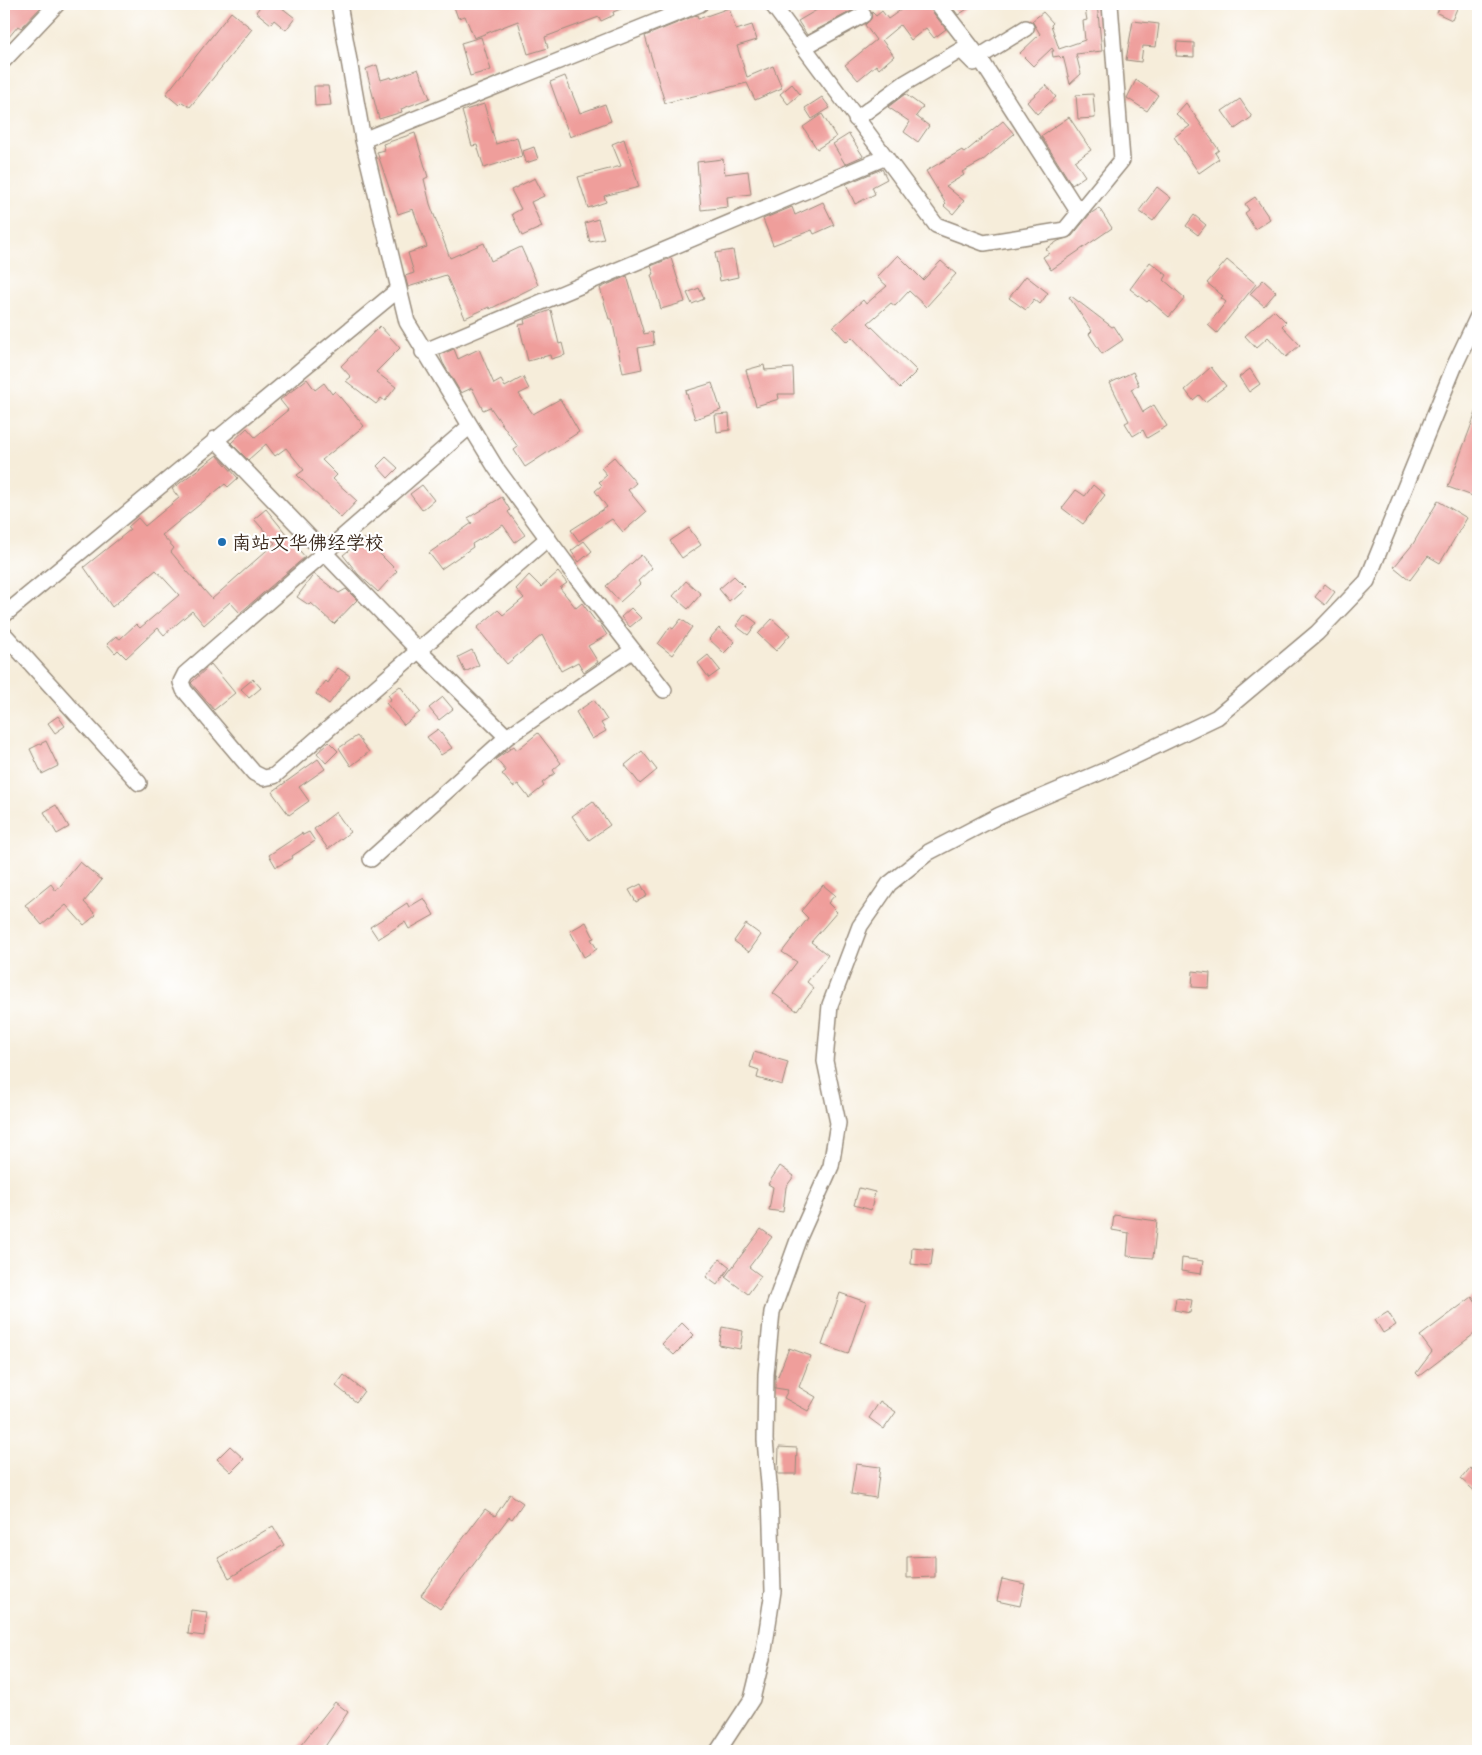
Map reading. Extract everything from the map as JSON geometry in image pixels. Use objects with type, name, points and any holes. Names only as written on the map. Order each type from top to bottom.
[{"type":"street","points":[[4,60],[56,4]]},
{"type":"street","points":[[339,4],[363,140],[407,322],[423,352],[496,468],[664,690]]},
{"type":"street","points":[[363,140],[700,4]]},
{"type":"street","points":[[772,4],[936,225],[984,243],[1065,230],[1122,160],[1110,4]]},
{"type":"street","points":[[938,4],[979,57],[1079,213]]},
{"type":"street","points":[[804,47],[864,16]]},
{"type":"street","points":[[856,119],[905,83],[961,50],[974,63],[979,57],[1026,28]]},
{"type":"street","points":[[423,352],[886,158]]},
{"type":"street","points":[[4,615],[399,289]]},
{"type":"street","points":[[718,1751],[752,1699],[764,1650],[773,1591],[770,1495],[765,1440],[766,1374],[772,1312],[798,1240],[831,1166],[838,1124],[825,1061],[830,1005],[860,926],[889,884],[928,852],[1000,815],[1106,770],[1217,717],[1317,633],[1367,581],[1454,367],[1478,316]]},
{"type":"street","points":[[470,426],[185,674],[181,682],[184,690],[254,773],[264,778],[274,776],[417,649],[548,538]]},
{"type":"street","points":[[215,439],[417,649],[507,737]]},
{"type":"street","points":[[4,634],[139,783]]},
{"type":"street","points":[[371,859],[507,737],[633,650]]},
{"type":"building","points":[[7,4],[44,4],[21,28],[18,26],[4,43],[4,8]]},
{"type":"building","points":[[262,4],[277,4],[295,18],[286,30],[274,20],[271,24],[256,12]]},
{"type":"building","points":[[453,4],[631,5],[613,12],[614,15],[601,21],[599,17],[545,37],[548,48],[528,54],[518,21],[474,38],[465,16],[458,18]]},
{"type":"building","points":[[827,4],[874,4],[868,7],[859,7],[807,35],[798,21]]},
{"type":"building","points":[[909,4],[929,4],[931,10],[946,29],[934,38],[926,28],[911,40],[900,25],[882,40],[894,56],[879,69],[876,65],[858,80],[845,65],[876,40],[865,25],[871,19],[872,12],[876,16],[882,11],[888,19]]},
{"type":"building","points":[[950,4],[975,4],[958,15]]},
{"type":"building","points":[[1084,4],[1097,4],[1102,51],[1076,54],[1081,74],[1070,84],[1063,56],[1062,59],[1059,56],[1053,57],[1052,51],[1054,51],[1052,48],[1033,66],[1020,53],[1040,34],[1032,21],[1043,12],[1053,23],[1051,25],[1059,49],[1085,40],[1083,21],[1087,20]]},
{"type":"building","points":[[1441,4],[1459,4],[1452,20],[1437,13]]},
{"type":"building","points":[[729,8],[736,30],[752,25],[757,40],[737,46],[747,77],[773,66],[782,88],[755,100],[747,83],[665,103],[645,36],[697,15],[698,19]]},
{"type":"building","points":[[231,12],[252,29],[190,107],[182,102],[179,105],[166,94]]},
{"type":"building","points":[[1133,21],[1159,24],[1156,47],[1143,46],[1141,62],[1126,60]]},
{"type":"building","points":[[481,37],[491,70],[470,76],[461,43]]},
{"type":"building","points":[[1177,42],[1194,43],[1194,57],[1176,56]]},
{"type":"building","points":[[377,65],[381,80],[391,77],[392,79],[418,69],[430,98],[401,109],[402,112],[379,119],[366,69]]},
{"type":"building","points":[[565,76],[580,113],[605,104],[611,121],[570,137],[550,82]]},
{"type":"building","points":[[1136,80],[1158,95],[1147,111],[1127,98]]},
{"type":"building","points":[[792,84],[800,94],[788,104],[780,94]]},
{"type":"building","points":[[1046,85],[1056,97],[1037,114],[1027,102]]},
{"type":"building","points":[[314,86],[328,86],[331,105],[315,106]]},
{"type":"building","points":[[905,94],[923,107],[916,116],[929,126],[918,142],[904,132],[910,122],[888,107]]},
{"type":"building","points":[[1093,94],[1095,118],[1078,119],[1076,95]]},
{"type":"building","points":[[822,97],[830,108],[812,119],[805,108]]},
{"type":"building","points":[[1240,99],[1252,117],[1235,129],[1222,111]]},
{"type":"building","points":[[1186,103],[1219,150],[1215,153],[1219,159],[1199,173],[1174,137],[1190,126],[1176,114]]},
{"type":"building","points":[[484,104],[496,144],[517,137],[522,156],[484,168],[477,145],[472,146],[462,111]]},
{"type":"building","points":[[822,114],[836,137],[817,149],[803,127]]},
{"type":"building","points":[[1069,117],[1091,150],[1075,161],[1085,176],[1072,185],[1041,136]]},
{"type":"building","points":[[1003,121],[1014,134],[982,161],[962,172],[964,175],[946,186],[964,201],[953,214],[944,206],[946,204],[926,171],[962,150],[964,153]]},
{"type":"building","points":[[415,133],[428,177],[424,179],[430,204],[450,258],[484,243],[491,261],[521,247],[538,285],[490,309],[489,307],[465,318],[446,275],[408,287],[405,276],[414,273],[408,253],[427,247],[413,209],[398,214],[377,152],[385,150],[383,144]]},
{"type":"building","points":[[849,134],[863,156],[845,164],[833,144]]},
{"type":"building","points":[[624,139],[639,187],[604,196],[606,202],[588,208],[578,177],[621,166],[612,144]]},
{"type":"building","points":[[534,147],[538,159],[526,163],[523,151]]},
{"type":"building","points":[[723,159],[725,174],[748,171],[751,194],[727,197],[728,207],[701,210],[697,162]]},
{"type":"building","points":[[882,169],[887,179],[872,187],[875,194],[855,204],[846,184]]},
{"type":"building","points":[[535,178],[544,196],[531,202],[542,227],[522,236],[512,214],[521,209],[511,190]]},
{"type":"building","points":[[1157,187],[1171,198],[1153,221],[1139,211]]},
{"type":"building","points":[[1255,197],[1270,219],[1255,229],[1245,213],[1249,210],[1245,204]]},
{"type":"building","points":[[823,202],[834,225],[814,234],[812,230],[773,245],[763,219],[792,207],[795,215]]},
{"type":"building","points":[[1099,208],[1112,228],[1051,270],[1043,257],[1049,253],[1046,249],[1058,241],[1072,236],[1090,214]]},
{"type":"building","points":[[1194,215],[1206,225],[1198,235],[1186,226]]},
{"type":"building","points":[[598,219],[604,239],[590,242],[585,223]]},
{"type":"building","points":[[733,250],[738,277],[720,281],[715,253]]},
{"type":"building","points":[[898,255],[923,280],[941,261],[956,274],[926,307],[909,291],[895,306],[891,303],[868,323],[917,371],[900,388],[852,337],[847,342],[833,327],[863,300],[866,304],[887,286],[877,277]]},
{"type":"building","points":[[671,258],[685,302],[661,309],[651,275],[654,274],[651,266]]},
{"type":"building","points":[[1227,260],[1256,284],[1217,333],[1208,325],[1226,302],[1221,298],[1223,296],[1207,283]]},
{"type":"building","points":[[1150,262],[1167,275],[1164,280],[1185,298],[1169,317],[1149,300],[1147,302],[1130,289]]},
{"type":"building","points":[[627,276],[644,334],[652,332],[654,345],[638,348],[642,369],[623,373],[612,319],[609,319],[600,288]]},
{"type":"building","points":[[1026,276],[1048,293],[1040,304],[1034,299],[1026,310],[1009,298]]},
{"type":"building","points":[[1263,280],[1276,292],[1264,306],[1250,294]]},
{"type":"building","points":[[699,288],[704,299],[692,304],[687,293]]},
{"type":"building","points":[[1071,296],[1112,327],[1114,326],[1123,340],[1102,354],[1089,334],[1092,331],[1069,297]]},
{"type":"building","points":[[551,310],[559,344],[562,343],[565,355],[551,359],[550,355],[528,361],[519,325],[525,324],[524,320]]},
{"type":"building","points":[[1274,310],[1286,322],[1282,326],[1300,345],[1286,357],[1268,337],[1256,348],[1245,336]]},
{"type":"building","points":[[380,326],[400,348],[376,372],[396,387],[385,401],[381,398],[376,404],[346,381],[351,377],[341,366]]},
{"type":"building","points":[[454,349],[458,359],[479,349],[494,384],[501,380],[505,387],[523,377],[529,389],[519,394],[533,414],[560,399],[579,432],[525,467],[514,450],[518,447],[490,407],[483,410],[472,388],[461,393],[440,355]]},
{"type":"building","points":[[764,365],[765,370],[793,368],[794,394],[778,394],[779,399],[756,406],[746,370]]},
{"type":"building","points":[[1211,367],[1226,386],[1205,402],[1199,395],[1193,400],[1185,390]]},
{"type":"building","points":[[1250,369],[1260,384],[1249,392],[1239,377]]},
{"type":"building","points":[[1133,372],[1139,385],[1131,389],[1143,412],[1154,405],[1167,426],[1147,438],[1143,430],[1133,436],[1125,423],[1129,421],[1110,383]]},
{"type":"building","points":[[307,379],[315,390],[324,383],[332,394],[335,391],[364,426],[322,460],[337,475],[333,479],[357,501],[341,518],[297,475],[304,470],[286,448],[275,456],[266,444],[248,460],[231,443],[247,428],[255,437],[288,410],[280,400]]},
{"type":"building","points":[[712,383],[721,410],[695,419],[686,391]]},
{"type":"building","points":[[1478,410],[1478,498],[1448,487]]},
{"type":"building","points":[[729,414],[730,430],[717,432],[715,415]]},
{"type":"building","points":[[217,455],[238,478],[228,487],[225,484],[162,535],[174,548],[171,552],[186,570],[212,599],[275,543],[254,519],[266,509],[305,557],[240,613],[230,602],[204,625],[192,611],[164,635],[158,628],[126,658],[118,650],[115,653],[107,644],[116,636],[120,639],[136,624],[140,628],[179,595],[156,570],[112,607],[84,567],[130,530],[128,527],[138,518],[145,526],[179,498],[172,489]]},
{"type":"building","points":[[386,457],[398,468],[388,478],[377,466]]},
{"type":"building","points":[[614,457],[636,483],[628,490],[646,512],[623,532],[612,519],[579,541],[571,530],[607,507],[595,491],[602,485],[599,482],[607,475],[601,468]]},
{"type":"building","points":[[422,485],[434,500],[422,510],[410,494]]},
{"type":"building","points":[[1093,485],[1105,495],[1083,524],[1062,508],[1076,490],[1085,496]]},
{"type":"building","points":[[502,497],[510,510],[508,512],[525,535],[515,542],[503,525],[472,544],[473,547],[441,569],[429,553],[472,523],[468,518]]},
{"type":"building","points":[[1438,501],[1467,518],[1440,563],[1428,556],[1410,580],[1394,567],[1413,544]]},
{"type":"building","points":[[689,528],[701,545],[682,558],[670,541]]},
{"type":"building","points":[[364,538],[397,571],[378,592],[358,574],[343,555]]},
{"type":"building","points":[[584,541],[592,551],[579,562],[571,551]]},
{"type":"building","points":[[641,555],[652,568],[638,581],[640,584],[620,602],[606,586]]},
{"type":"building","points":[[558,572],[567,583],[560,588],[576,608],[582,603],[596,622],[599,622],[607,635],[588,646],[598,662],[584,672],[578,662],[561,671],[542,635],[507,664],[477,628],[498,610],[503,615],[524,598],[516,589],[529,575],[541,587]]},
{"type":"building","points":[[314,574],[339,593],[346,589],[357,600],[334,624],[311,603],[309,605],[297,597]]},
{"type":"building","points":[[734,576],[745,587],[729,601],[719,589]]},
{"type":"building","points":[[686,581],[701,594],[688,609],[673,596]]},
{"type":"building","points":[[1325,584],[1335,592],[1325,605],[1315,597]]},
{"type":"building","points":[[631,608],[641,618],[630,627],[621,617]]},
{"type":"building","points":[[745,614],[757,623],[748,635],[736,626]]},
{"type":"building","points":[[681,619],[692,627],[672,655],[658,644],[670,627],[673,629]]},
{"type":"building","points":[[772,619],[790,635],[776,651],[758,634]]},
{"type":"building","points":[[719,628],[735,642],[724,653],[709,639]]},
{"type":"building","points":[[472,650],[479,665],[465,672],[458,657]]},
{"type":"building","points":[[708,655],[720,670],[709,678],[698,663]]},
{"type":"building","points":[[211,664],[235,693],[214,710],[191,683]]},
{"type":"building","points":[[338,668],[350,676],[329,704],[316,694],[326,681],[328,683]]},
{"type":"building","points":[[253,679],[261,688],[249,698],[241,689]]},
{"type":"building","points":[[400,686],[420,712],[404,725],[386,703],[391,699],[388,695]]},
{"type":"building","points":[[443,697],[453,709],[439,720],[429,708]]},
{"type":"building","points":[[594,700],[607,720],[601,723],[606,731],[592,739],[576,712]]},
{"type":"building","points":[[58,716],[65,726],[55,733],[48,723]]},
{"type":"building","points":[[438,729],[452,748],[441,755],[427,737]]},
{"type":"building","points":[[538,733],[561,763],[553,770],[555,773],[542,783],[544,786],[529,798],[518,784],[513,787],[502,774],[506,771],[496,759],[514,746],[517,750]]},
{"type":"building","points":[[357,736],[369,752],[351,766],[339,748]]},
{"type":"building","points":[[46,741],[58,766],[42,774],[30,749]]},
{"type":"building","points":[[329,742],[338,751],[326,763],[317,753]]},
{"type":"building","points":[[642,751],[657,770],[640,784],[625,765]]},
{"type":"building","points":[[318,759],[325,769],[299,787],[309,801],[289,815],[272,792]]},
{"type":"building","points":[[593,801],[610,825],[589,840],[572,816]]},
{"type":"building","points":[[56,805],[69,827],[57,834],[44,812]]},
{"type":"building","points":[[336,812],[350,832],[328,849],[314,829]]},
{"type":"building","points":[[309,832],[315,841],[292,856],[293,858],[276,867],[269,855],[302,833],[303,835]]},
{"type":"building","points":[[80,862],[102,880],[84,902],[96,915],[84,925],[66,905],[42,925],[25,905],[51,884],[56,891]]},
{"type":"building","points":[[641,884],[647,896],[636,902],[629,890]]},
{"type":"building","points":[[823,885],[835,895],[828,903],[837,912],[811,942],[828,955],[807,982],[814,988],[797,1011],[773,993],[797,962],[782,952],[808,918],[801,911]]},
{"type":"building","points":[[424,898],[434,915],[409,929],[405,922],[378,939],[370,927],[407,903],[409,907]]},
{"type":"building","points":[[586,922],[594,938],[591,939],[597,949],[584,957],[570,931]]},
{"type":"building","points":[[746,924],[761,935],[749,952],[734,941]]},
{"type":"building","points":[[1193,971],[1210,973],[1209,988],[1192,987]]},
{"type":"building","points":[[754,1052],[788,1062],[782,1085],[757,1078],[759,1070],[750,1067]]},
{"type":"building","points":[[780,1166],[794,1176],[786,1187],[783,1212],[769,1210],[773,1187],[768,1184]]},
{"type":"building","points":[[859,1188],[875,1192],[871,1210],[854,1205]]},
{"type":"building","points":[[1114,1215],[1157,1221],[1153,1258],[1127,1256],[1129,1233],[1112,1230]]},
{"type":"building","points":[[761,1229],[772,1237],[749,1267],[761,1276],[748,1294],[725,1277]]},
{"type":"building","points":[[912,1247],[933,1249],[931,1266],[911,1264]]},
{"type":"building","points":[[1182,1258],[1203,1261],[1201,1274],[1181,1271]]},
{"type":"building","points":[[720,1259],[730,1267],[717,1285],[706,1277]]},
{"type":"building","points":[[840,1293],[866,1302],[848,1354],[822,1345]]},
{"type":"building","points":[[1472,1297],[1478,1306],[1478,1331],[1419,1376],[1416,1373],[1432,1352],[1420,1336]]},
{"type":"building","points":[[1176,1298],[1192,1300],[1190,1313],[1174,1310]]},
{"type":"building","points":[[1388,1312],[1396,1325],[1383,1333],[1375,1320]]},
{"type":"building","points":[[682,1323],[694,1335],[674,1355],[662,1344]]},
{"type":"building","points":[[722,1327],[743,1331],[740,1349],[719,1345]]},
{"type":"building","points":[[789,1348],[811,1356],[799,1387],[816,1397],[808,1411],[784,1398],[788,1390],[775,1388],[775,1375],[778,1376]]},
{"type":"building","points":[[344,1375],[364,1391],[356,1402],[336,1386]]},
{"type":"building","points":[[880,1401],[896,1412],[884,1429],[869,1418]]},
{"type":"building","points":[[230,1446],[244,1459],[231,1472],[217,1459]]},
{"type":"building","points":[[779,1447],[797,1448],[796,1474],[778,1474]]},
{"type":"building","points":[[856,1464],[880,1467],[876,1498],[851,1494]]},
{"type":"building","points":[[1470,1468],[1478,1475],[1478,1494],[1461,1479]]},
{"type":"building","points":[[510,1494],[523,1503],[512,1519],[509,1517],[440,1609],[421,1595],[485,1509],[495,1516]]},
{"type":"building","points":[[273,1526],[284,1545],[229,1578],[218,1558]]},
{"type":"building","points":[[935,1556],[935,1577],[907,1578],[907,1557]]},
{"type":"building","points":[[1002,1579],[1025,1584],[1020,1606],[997,1601]]},
{"type":"building","points":[[191,1610],[207,1612],[204,1636],[188,1634]]},
{"type":"building","points":[[335,1702],[348,1712],[322,1751],[296,1751]]},
{"type":"place","name":"南站文华佛经学校","points":[[222,542]]}]
